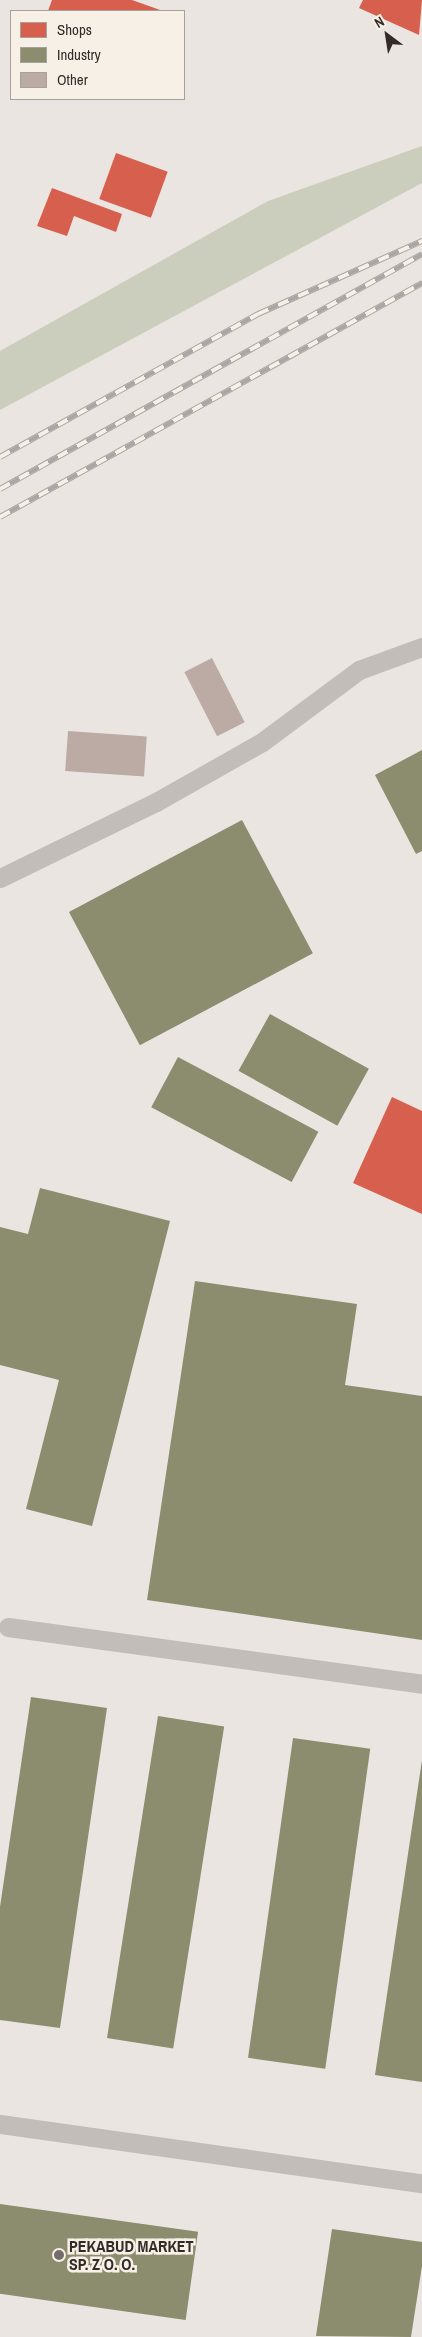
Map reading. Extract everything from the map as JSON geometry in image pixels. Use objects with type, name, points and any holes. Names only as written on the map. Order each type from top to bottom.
[{"type":"lane","points":[[0,878],[156,802],[262,742],[359,670],[422,647]]},
{"type":"lane","points":[[8,1626],[422,1684]]},
{"type":"lane","points":[[0,2124],[422,2183]]},
{"type":"green space","points":[[422,146],[422,183],[0,410],[0,351],[268,201]]},
{"type":"building: Shops","points":[[52,0],[132,0],[160,10],[48,10]]},
{"type":"building: Shops","points":[[363,0],[422,0],[419,35],[359,8]]},
{"type":"building: Shops","points":[[116,153],[168,172],[151,218],[99,199]]},
{"type":"building: Shops","points":[[52,188],[122,214],[116,232],[74,216],[67,236],[37,226]]},
{"type":"building: Shops","points":[[392,1097],[422,1111],[422,1214],[353,1183]]},
{"type":"building: Industry","points":[[422,750],[422,851],[416,854],[375,775]]},
{"type":"building: Industry","points":[[242,820],[313,953],[140,1045],[69,912]]},
{"type":"building: Industry","points":[[270,1014],[369,1069],[337,1126],[238,1071]]},
{"type":"building: Industry","points":[[178,1057],[318,1132],[292,1182],[151,1107]]},
{"type":"building: Industry","points":[[40,1188],[170,1221],[92,1526],[26,1509],[59,1380],[0,1365],[0,1227],[28,1234]]},
{"type":"building: Industry","points":[[195,1281],[357,1304],[345,1385],[422,1396],[422,1640],[147,1600]]},
{"type":"building: Industry","points":[[31,1697],[107,1708],[60,2028],[0,2020],[0,1907]]},
{"type":"building: Industry","points":[[158,1716],[224,1726],[173,2048],[107,2038]]},
{"type":"building: Industry","points":[[293,1738],[370,1749],[325,2069],[248,2058]]},
{"type":"building: Industry","points":[[422,1760],[422,2082],[375,2075]]},
{"type":"building: Industry","points":[[0,2204],[198,2232],[186,2320],[0,2294]]},
{"type":"building: Industry","points":[[332,2229],[422,2242],[422,2266],[411,2337],[316,2336]]},
{"type":"building: Other","points":[[212,658],[245,722],[217,736],[184,672]]},
{"type":"building: Other","points":[[68,731],[147,737],[144,776],[65,771]]},
{"type":"railway","points":[[0,457],[258,314],[422,241]]},
{"type":"railway","points":[[0,489],[422,254]]},
{"type":"railway","points":[[0,517],[422,283]]},
{"type":"place","name":"PEKABUD MARKET SP. Z O. O.","points":[[59,2255]]}]
